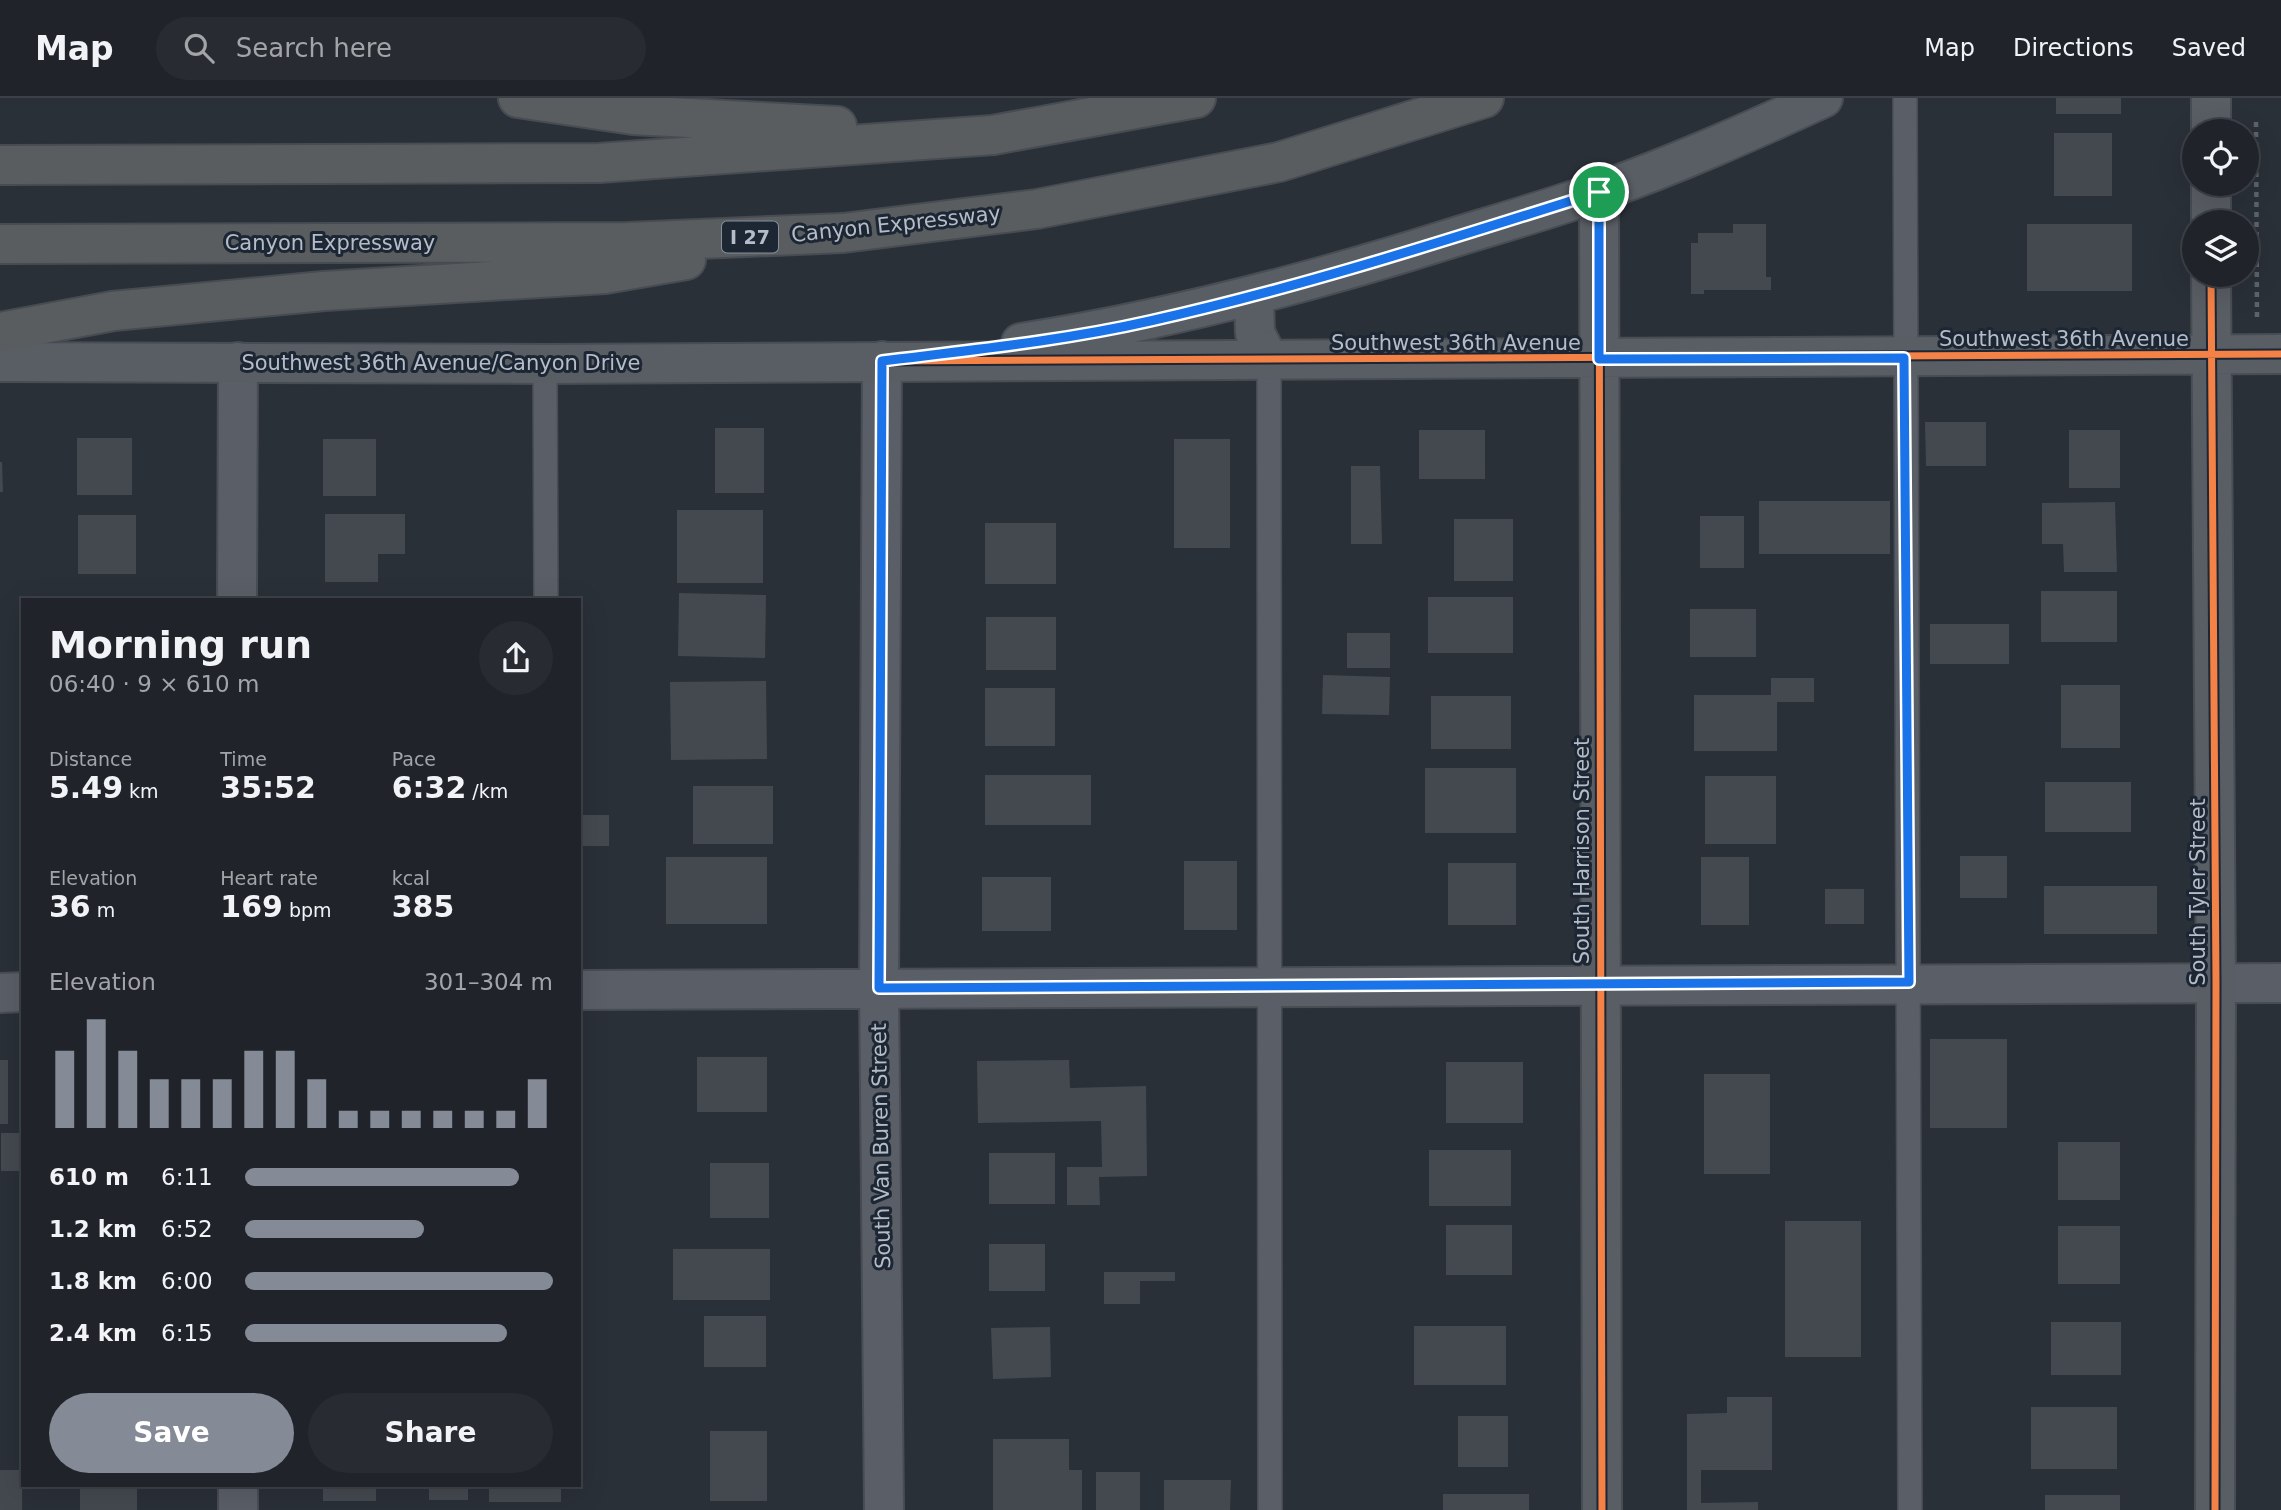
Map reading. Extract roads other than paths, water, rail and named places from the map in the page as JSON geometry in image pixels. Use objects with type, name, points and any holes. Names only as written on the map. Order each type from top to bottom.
[{"type":"highway","points":[[518,98],[633,115],[993,135]]},
{"type":"highway","points":[[0,164],[599,163],[993,135],[1196,98]]},
{"type":"highway","name":"Canyon Expressway","points":[[0,244],[628,242],[844,233],[1037,209],[1279,162],[1484,98]]},
{"type":"highway","points":[[0,332],[113,311],[310,292],[605,274],[844,233]]},
{"type":"main road","points":[[882,361],[1133,324],[1254,297],[1392,258],[1599,192],[1738,137],[1823,98]]},
{"type":"main road","points":[[2211,98],[2211,119]]},
{"type":"main road","name":"South Harrison Street","points":[[1599,192],[1602,1510]]},
{"type":"main road","name":"South Tyler Street","points":[[2211,287],[2216,983],[2215,1510]]},
{"type":"main road","points":[[1254,297],[1255,333],[1269,361]]},
{"type":"main road","name":"Southwest 36th Avenue","points":[[882,361],[1904,358],[2269,354]]},
{"type":"main road","name":"Southwest 36th Avenue/Canyon Drive","points":[[0,362],[545,364],[882,361]]},
{"type":"street","name":"South Van Buren Street","points":[[882,361],[879,988],[884,1510]]},
{"type":"street","points":[[237,598],[238,362]]},
{"type":"street","points":[[581,990],[1268,988],[1909,982],[2281,983]]},
{"type":"street","points":[[0,992],[21,992]]},
{"type":"street","points":[[238,1487],[238,1510]]},
{"type":"lane","points":[[1905,98],[1910,1510]]},
{"type":"lane","points":[[1269,361],[1270,1510]]},
{"type":"lane","points":[[545,364],[546,598]]}]
